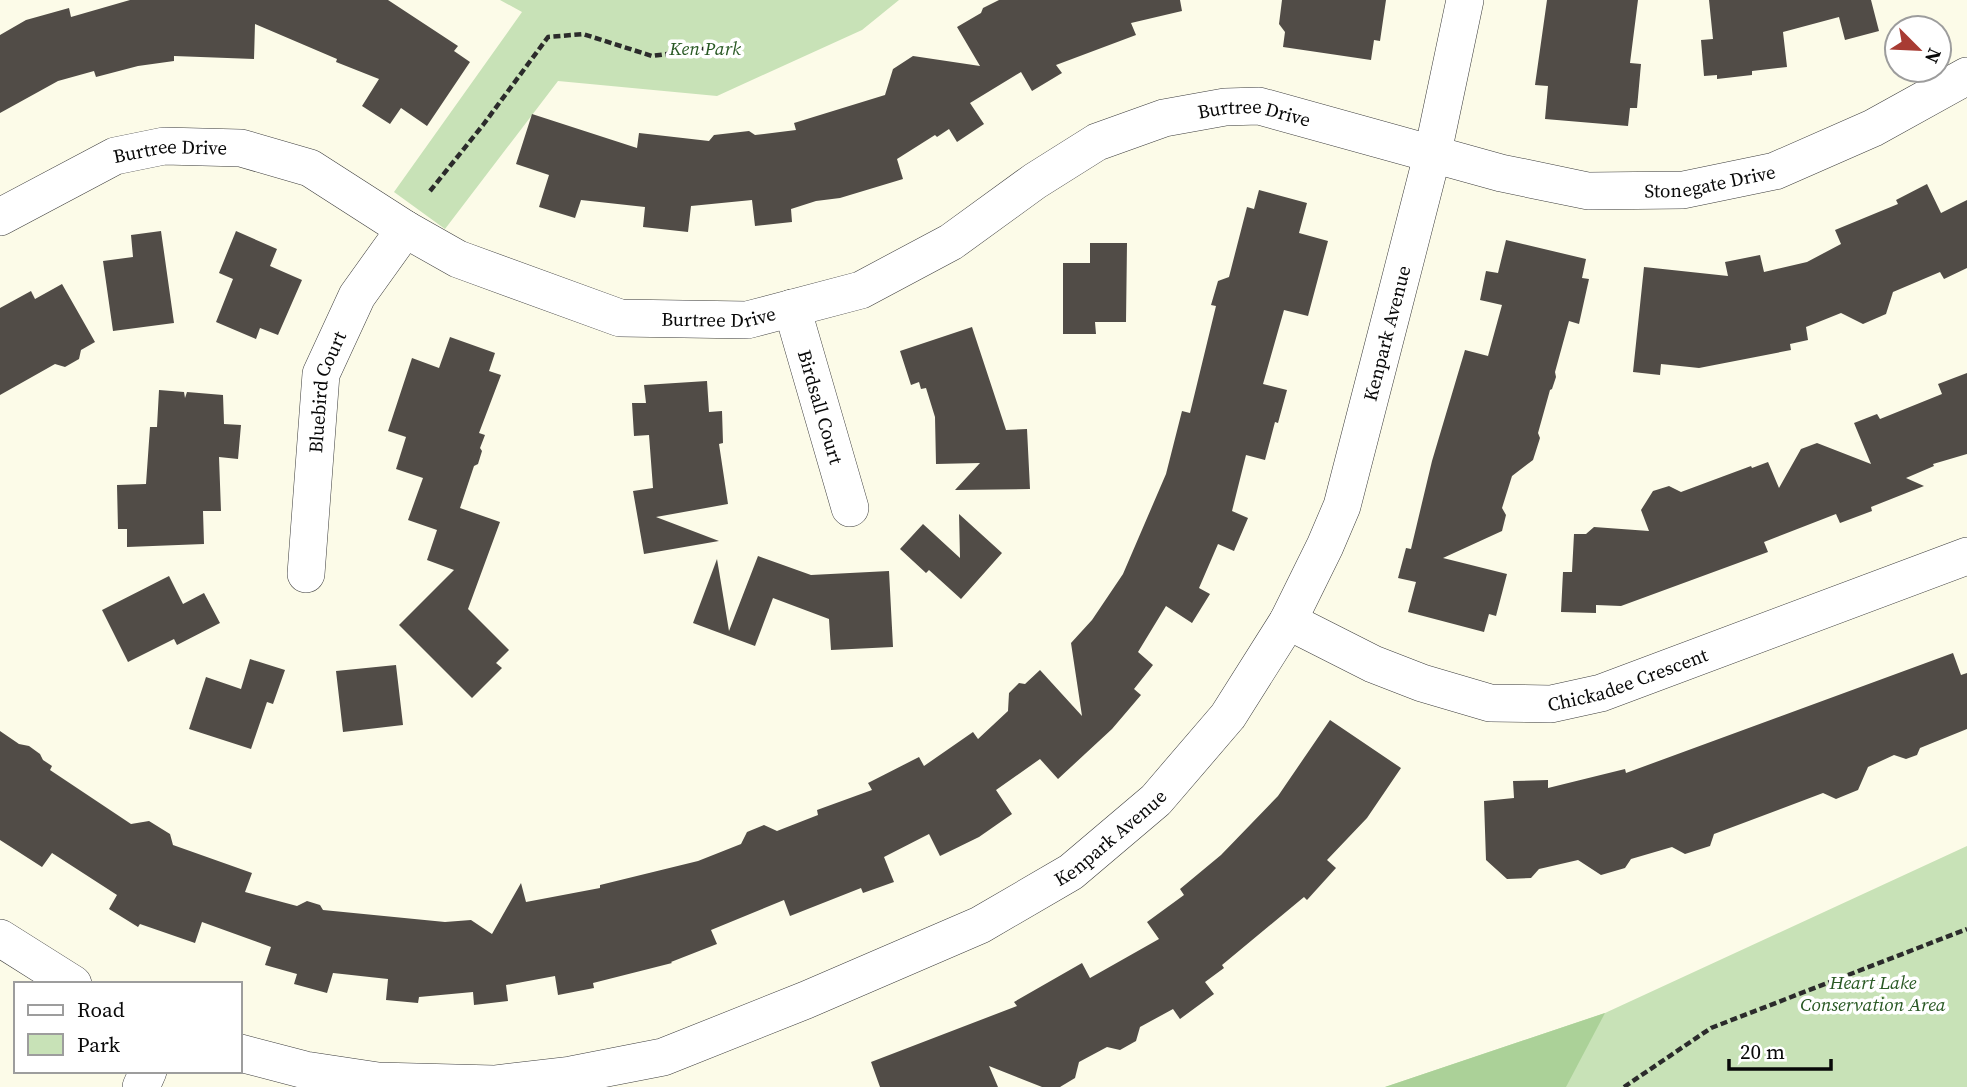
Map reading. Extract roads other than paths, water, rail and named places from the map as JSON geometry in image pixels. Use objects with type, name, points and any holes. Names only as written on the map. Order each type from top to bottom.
[{"type":"street","name":"Kenpark Avenue","points":[[242,1054],[306,1070],[379,1081],[494,1084],[571,1075],[663,1057],[806,1000],[980,925],[1072,872],[1156,800],[1228,716],[1288,621],[1342,506],[1433,152],[1465,0]]},
{"type":"street","name":"Stonegate Drive","points":[[1433,152],[1501,173],[1588,191],[1683,190],[1775,172],[1873,128],[1967,76]]},
{"type":"street","name":"Burtree Drive","points":[[0,217],[115,156],[164,146],[241,148],[310,168],[405,229],[458,259],[620,318],[747,320],[861,290],[951,242],[1035,181],[1097,142],[1164,118],[1225,107],[1259,106],[1433,152]]},
{"type":"street","name":"Bluebird Court","points":[[306,574],[321,374],[357,296],[405,229]]},
{"type":"street","name":"Birdsall Court","points":[[792,308],[850,508]]},
{"type":"street","name":"Chickadee Crescent","points":[[1288,621],[1373,664],[1422,683],[1490,703],[1552,704],[1601,693],[1967,556]]},
{"type":"street","points":[[0,938],[70,982]]},
{"type":"park label","name":"Ken Park","points":[[705,48]]},
{"type":"park label","name":"Heart Lake Conservation Area","points":[[1873,993]]}]
